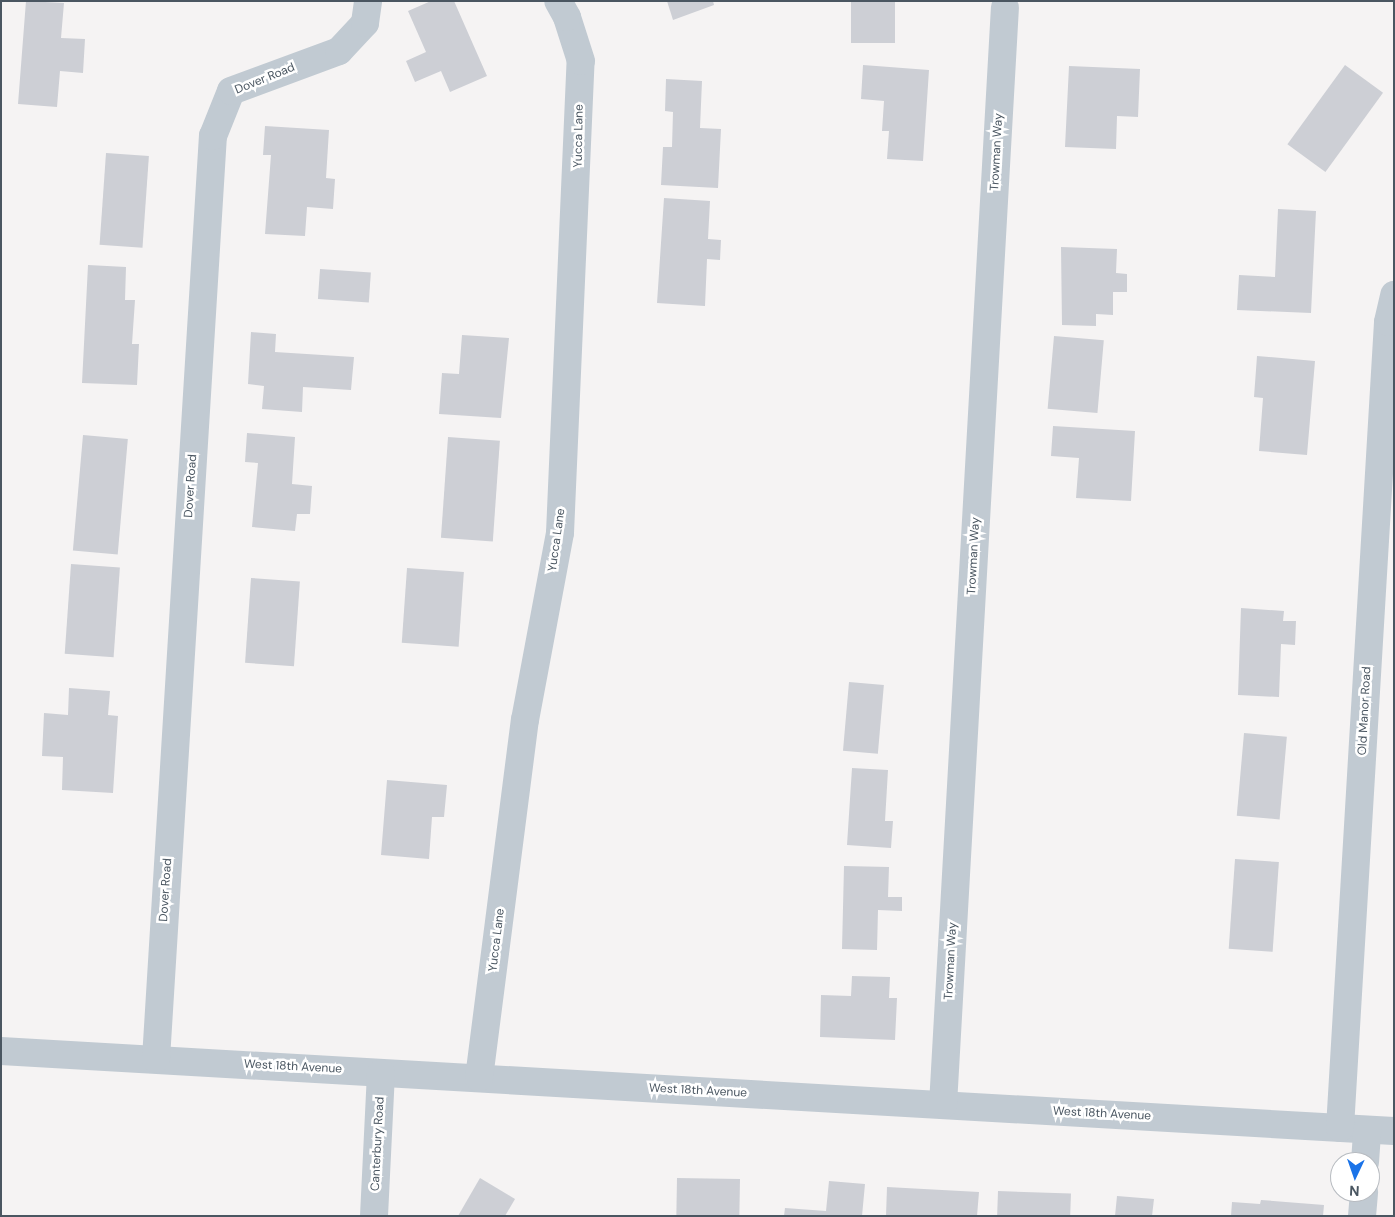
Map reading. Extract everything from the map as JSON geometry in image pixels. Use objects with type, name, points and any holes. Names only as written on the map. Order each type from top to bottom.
[{"type":"street","name":"Dover Road","points":[[156,1060],[213,136],[232,91],[339,51],[365,23],[368,1]]},
{"type":"street","name":"Yucca Lane","points":[[479,1078],[525,720],[560,533],[581,61],[567,17],[558,1]]},
{"type":"street","name":"Trowman Way","points":[[943,1105],[1005,8]]},
{"type":"street","name":"Old Manor Road","points":[[1340,1128],[1388,322],[1394,294]]},
{"type":"street","name":"West 18th Avenue","points":[[1,1051],[1394,1131]]},
{"type":"street","name":"Canterbury Road","points":[[374,1216],[381,1073]]},
{"type":"street","points":[[1366,1152],[1367,1130]]},
{"type":"street","points":[[1362,1216],[1363,1202]]},
{"type":"building","points":[[26,1],[64,3],[61,38],[85,39],[83,73],[60,71],[57,107],[18,104]]},
{"type":"building","points":[[431,1],[454,1],[487,76],[450,92],[441,71],[415,82],[406,61],[426,52],[408,11]]},
{"type":"building","points":[[667,1],[713,1],[714,5],[673,20]]},
{"type":"building","points":[[851,1],[895,1],[895,43],[851,43]]},
{"type":"building","points":[[863,65],[929,70],[923,161],[887,159],[889,131],[882,131],[884,101],[861,99]]},
{"type":"building","points":[[1345,65],[1383,93],[1325,172],[1287,144]]},
{"type":"building","points":[[1069,66],[1140,69],[1138,117],[1117,116],[1116,149],[1065,147]]},
{"type":"building","points":[[666,79],[702,81],[700,128],[721,129],[718,188],[661,185],[663,147],[672,147],[673,112],[665,111]]},
{"type":"building","points":[[265,126],[329,130],[326,178],[335,179],[333,209],[307,207],[305,236],[265,234],[271,155],[263,155]]},
{"type":"building","points":[[106,153],[149,156],[142,248],[100,245]]},
{"type":"building","points":[[664,198],[710,201],[708,239],[721,240],[720,260],[707,259],[705,306],[657,303]]},
{"type":"building","points":[[1278,209],[1316,211],[1311,313],[1237,310],[1239,275],[1275,277]]},
{"type":"building","points":[[1061,247],[1117,249],[1116,273],[1127,274],[1127,292],[1113,292],[1113,315],[1096,314],[1096,326],[1062,325]]},
{"type":"building","points":[[88,265],[126,267],[125,300],[135,300],[132,344],[139,344],[137,385],[82,383]]},
{"type":"building","points":[[320,269],[371,273],[369,302],[318,299]]},
{"type":"building","points":[[251,332],[276,334],[275,352],[354,357],[351,390],[303,387],[302,412],[262,409],[264,386],[248,384]]},
{"type":"building","points":[[462,335],[509,338],[501,418],[439,414],[442,373],[459,374]]},
{"type":"building","points":[[1054,336],[1104,340],[1097,413],[1048,409]]},
{"type":"building","points":[[1257,356],[1315,361],[1307,455],[1259,451],[1263,398],[1254,397]]},
{"type":"building","points":[[1053,426],[1135,431],[1131,501],[1076,498],[1079,458],[1051,456]]},
{"type":"building","points":[[247,433],[295,437],[292,484],[312,486],[310,514],[297,514],[295,531],[252,527],[258,463],[245,462]]},
{"type":"building","points":[[83,435],[128,439],[118,554],[73,551]]},
{"type":"building","points":[[448,437],[500,441],[493,541],[441,538]]},
{"type":"building","points":[[71,564],[120,567],[114,657],[65,654]]},
{"type":"building","points":[[407,568],[464,572],[459,647],[402,643]]},
{"type":"building","points":[[251,578],[300,581],[294,666],[245,663]]},
{"type":"building","points":[[1241,608],[1284,611],[1283,621],[1296,621],[1295,645],[1281,644],[1279,697],[1238,695]]},
{"type":"building","points":[[849,682],[884,685],[878,754],[843,751]]},
{"type":"building","points":[[69,688],[110,691],[108,715],[118,716],[113,793],[62,790],[63,757],[42,756],[44,713],[68,715]]},
{"type":"building","points":[[1244,733],[1287,737],[1280,819],[1237,816]]},
{"type":"building","points":[[852,768],[888,770],[885,821],[893,821],[891,848],[847,845]]},
{"type":"building","points":[[387,780],[447,785],[444,817],[432,817],[429,859],[381,855]]},
{"type":"building","points":[[1235,859],[1279,862],[1273,952],[1229,949]]},
{"type":"building","points":[[844,866],[889,867],[888,897],[902,897],[902,911],[878,910],[877,950],[842,949]]},
{"type":"building","points":[[852,976],[890,977],[889,998],[897,998],[895,1040],[820,1037],[821,995],[851,996]]},
{"type":"building","points":[[480,1178],[515,1199],[505,1216],[458,1216]]},
{"type":"building","points":[[677,1178],[740,1179],[739,1216],[676,1216]]},
{"type":"building","points":[[829,1181],[865,1184],[862,1216],[784,1216],[785,1208],[826,1211]]},
{"type":"building","points":[[887,1187],[979,1192],[977,1216],[886,1216]]},
{"type":"building","points":[[998,1191],[1071,1194],[1070,1216],[997,1216]]},
{"type":"building","points":[[1117,1196],[1154,1199],[1152,1216],[1115,1216]]},
{"type":"building","points":[[1261,1200],[1324,1205],[1323,1216],[1231,1216],[1232,1202],[1260,1204]]}]
